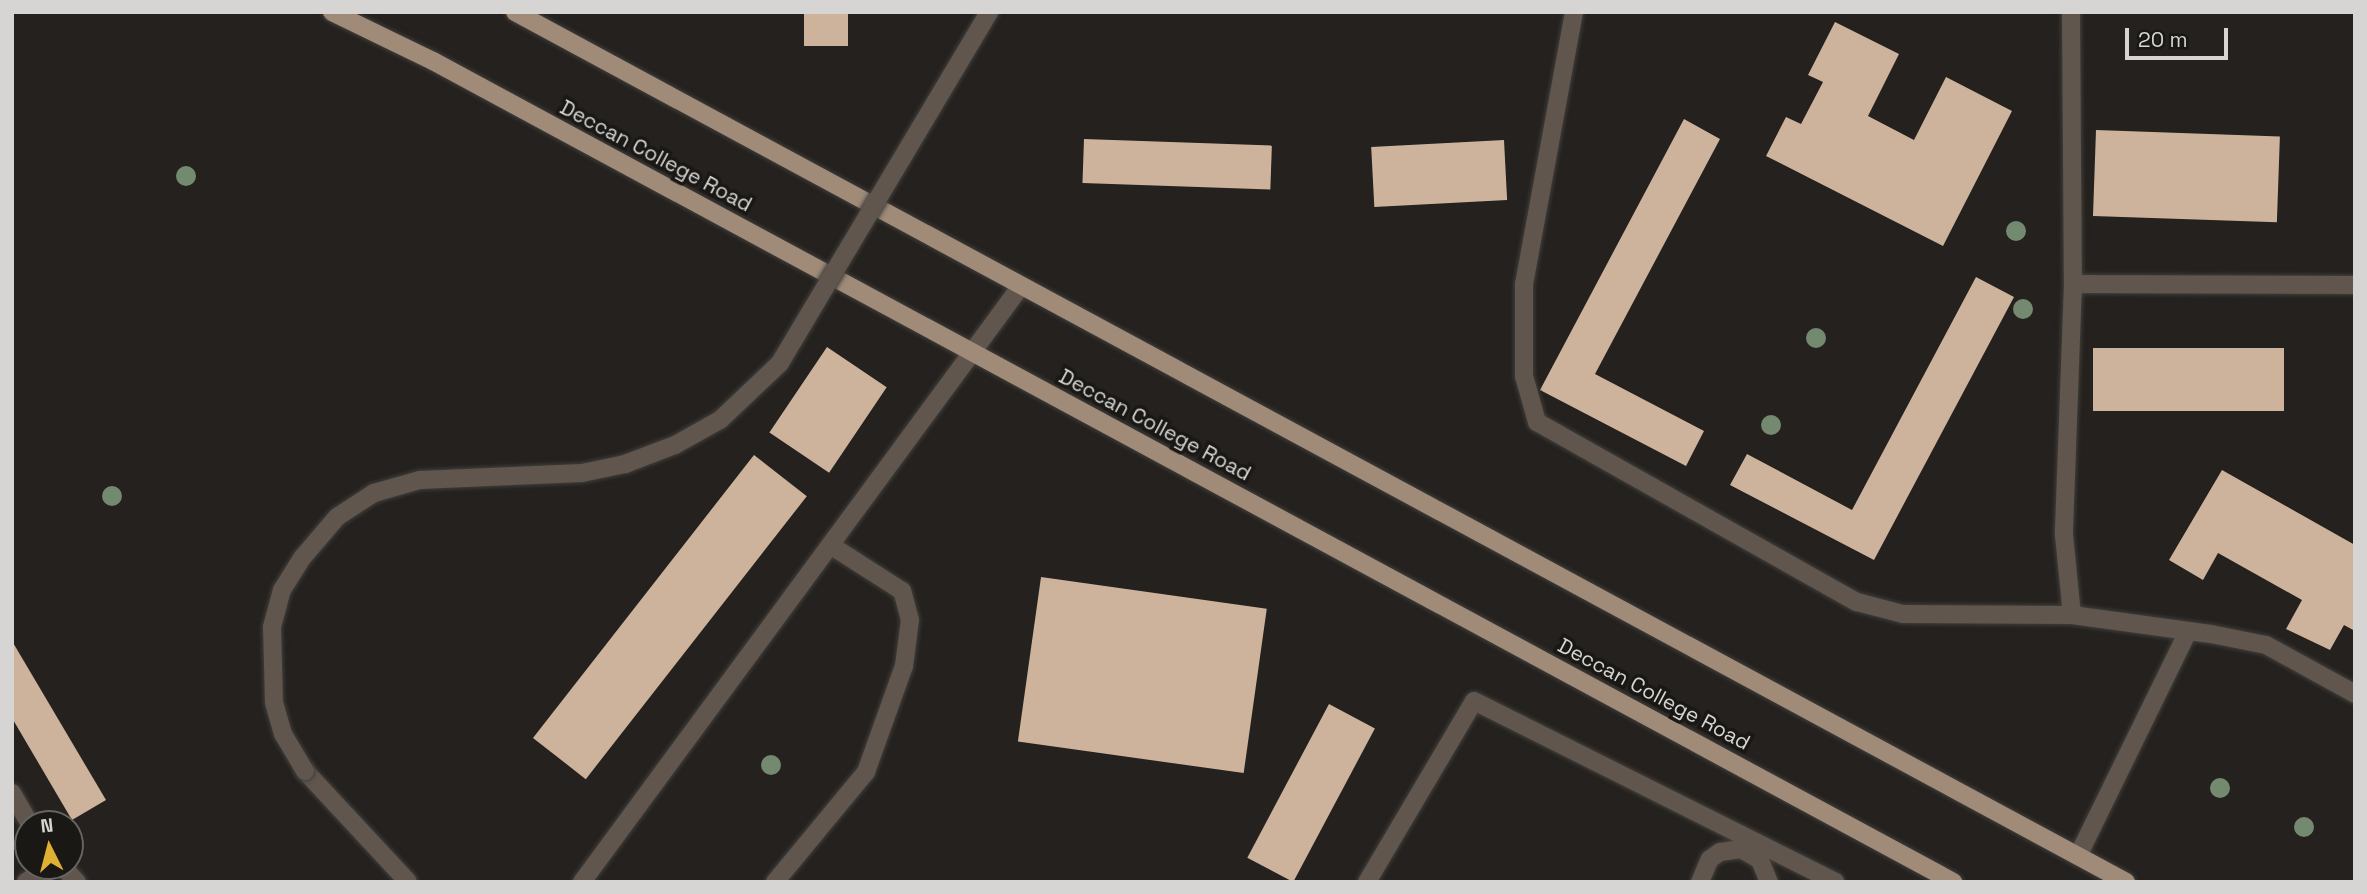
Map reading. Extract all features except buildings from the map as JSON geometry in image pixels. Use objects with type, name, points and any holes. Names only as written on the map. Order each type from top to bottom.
[{"type":"main road","name":"Deccan College Road","points":[[332,12],[433,61],[1953,882]]},
{"type":"main road","points":[[515,12],[2126,882]]},
{"type":"lane","points":[[408,882],[305,771],[283,734],[274,702],[272,627],[282,590],[303,556],[337,517],[374,493],[420,480],[582,473],[625,464],[675,445],[720,420],[780,363],[989,12]]},
{"type":"lane","points":[[1574,12],[1524,284],[1524,376],[1537,422],[1857,602],[1903,614],[2072,615],[2266,645],[2355,694]]},
{"type":"lane","points":[[2071,12],[2073,284],[2064,535],[2072,615]]},
{"type":"lane","points":[[2073,284],[2355,285]]},
{"type":"lane","points":[[582,882],[1021,286]]},
{"type":"lane","points":[[775,882],[866,772],[904,666],[910,620],[902,591],[830,545]]},
{"type":"lane","points":[[2078,856],[2188,631]]},
{"type":"lane","points":[[1367,882],[1474,701],[1835,882]]},
{"type":"lane","points":[[12,793],[22,810]]},
{"type":"lane","points":[[1700,882],[1710,859],[1730,849],[1741,849],[1760,860],[1769,882]]}]
